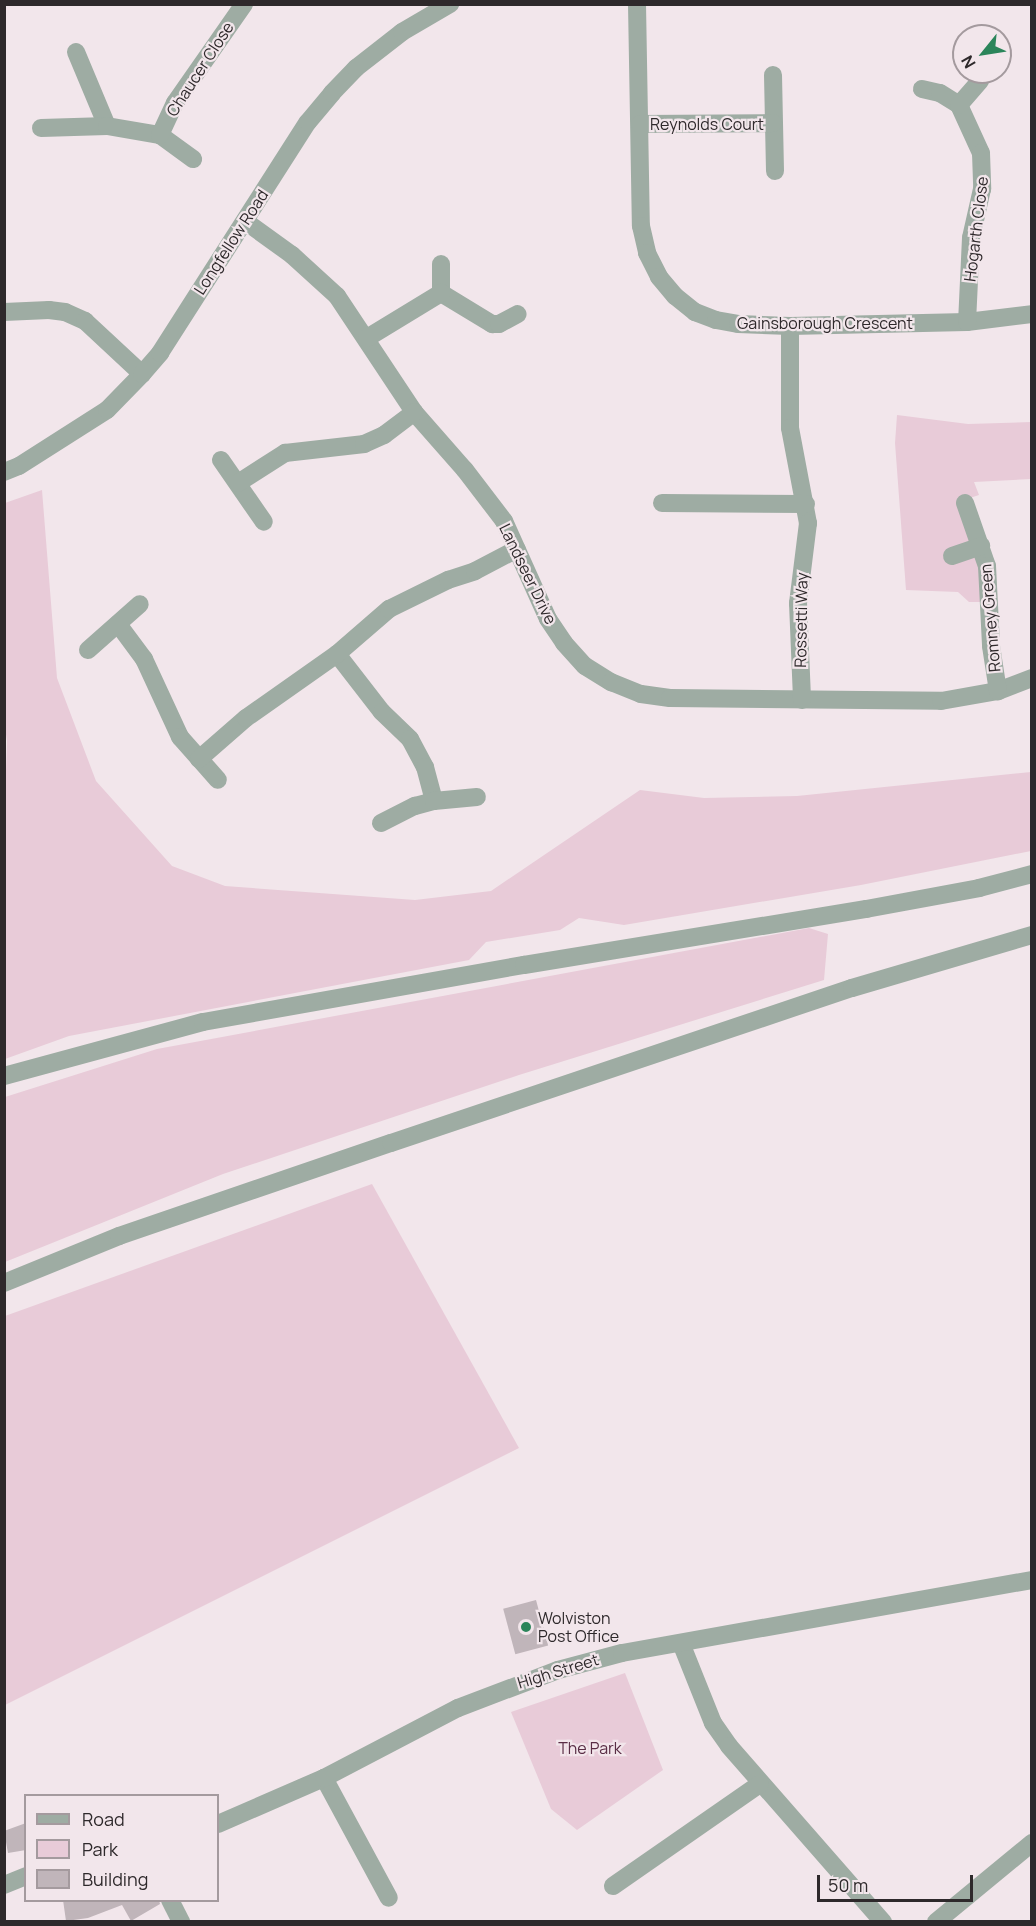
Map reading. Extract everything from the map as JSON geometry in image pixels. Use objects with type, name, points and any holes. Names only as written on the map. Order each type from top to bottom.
[{"type":"street","name":"Chaucer Close","points":[[160,135],[175,103],[244,4]]},
{"type":"street","name":"Longfellow Road","points":[[4,472],[19,466],[107,410],[142,374],[160,353],[308,122],[356,68],[402,32],[450,4]]},
{"type":"street","name":"Gainsborough Crescent","points":[[637,4],[641,226],[647,253],[659,277],[675,296],[695,312],[716,320],[738,324],[790,326],[967,322],[1032,314]]},
{"type":"street","points":[[76,52],[107,126]]},
{"type":"street","name":"Reynolds Court","points":[[773,75],[775,171]]},
{"type":"street","points":[[922,89],[940,93],[959,105],[977,84]]},
{"type":"street","name":"Hogarth Close","points":[[959,105],[976,135],[983,170],[982,189],[971,238],[967,322]]},
{"type":"street","name":"Reynolds Court","points":[[640,124],[773,123]]},
{"type":"street","name":"Chaucer Close","points":[[41,128],[107,126],[160,135],[193,159]]},
{"type":"street","name":"Landseer Drive","points":[[245,221],[322,281],[367,338],[414,412],[485,494],[504,521],[548,619],[564,643],[585,666],[610,682],[641,694],[670,698],[941,700],[998,691],[1032,678]]},
{"type":"street","points":[[441,264],[441,293]]},
{"type":"street","points":[[367,338],[441,293]]},
{"type":"street","points":[[441,293],[492,324],[499,324],[518,314]]},
{"type":"street","points":[[4,312],[49,310],[65,312],[85,321],[142,374]]},
{"type":"street","name":"Rossetti Way","points":[[790,326],[790,428],[808,524],[798,603],[802,700]]},
{"type":"street","points":[[238,483],[285,453],[364,444],[384,435],[414,412]]},
{"type":"street","points":[[221,460],[264,522]]},
{"type":"street","points":[[662,503],[806,504]]},
{"type":"street","name":"Romney Green","points":[[965,503],[981,546],[989,584],[992,646],[998,691]]},
{"type":"street","name":"Romney Green","points":[[952,556],[981,546]]},
{"type":"street","points":[[198,759],[246,718],[337,654],[366,627],[406,599],[475,571],[517,549]]},
{"type":"street","points":[[88,650],[141,604]]},
{"type":"street","points":[[118,624],[144,659],[175,729],[218,780]]},
{"type":"street","points":[[337,654],[382,712],[410,739],[425,767],[434,801]]},
{"type":"street","points":[[381,823],[434,801],[477,796]]},
{"type":"street","points":[[4,1076],[203,1022],[524,964],[866,909],[979,888],[1032,874]]},
{"type":"street","points":[[4,1283],[119,1236],[402,1139],[852,988],[1032,935]]},
{"type":"street","name":"High Street","points":[[219,1824],[324,1778],[458,1708],[511,1686],[622,1653],[1032,1580]]},
{"type":"street","points":[[681,1642],[713,1723],[760,1784],[838,1867],[884,1922]]},
{"type":"street","points":[[324,1778],[389,1898]]},
{"type":"street","points":[[613,1886],[760,1784]]},
{"type":"street","points":[[936,1922],[1032,1843]]},
{"type":"street","points":[[171,1902],[181,1922]]},
{"type":"green space","points":[[897,415],[968,424],[1031,422],[1031,479],[974,482],[979,495],[961,501],[980,552],[985,602],[969,602],[958,592],[906,590],[895,443]]},
{"type":"green space","points":[[42,490],[57,678],[96,781],[172,866],[225,886],[415,900],[491,891],[640,790],[704,798],[797,796],[1031,772],[1031,851],[861,885],[624,925],[579,918],[560,930],[486,942],[469,960],[69,1036],[5,1059],[4,828],[7,741],[4,722],[5,503]]},
{"type":"green space","points":[[809,928],[828,934],[824,980],[519,1075],[223,1174],[5,1262],[5,1097],[157,1049]]},
{"type":"green space","points":[[372,1184],[519,1448],[5,1705],[5,1316]]},
{"type":"green space","name":"The Park","points":[[625,1673],[663,1770],[577,1830],[551,1809],[511,1712]]},
{"type":"building","name":"Wolviston Post Office","points":[[536,1600],[548,1645],[515,1654],[503,1609]]},
{"type":"building","points":[[24,1824],[24,1850],[8,1853],[4,1831]]},
{"type":"building","points":[[63,1902],[160,1902],[160,1904],[131,1921],[122,1905],[88,1918],[66,1921]]},
{"type":"place","name":"Wolviston Post Office","points":[[526,1627]]}]
